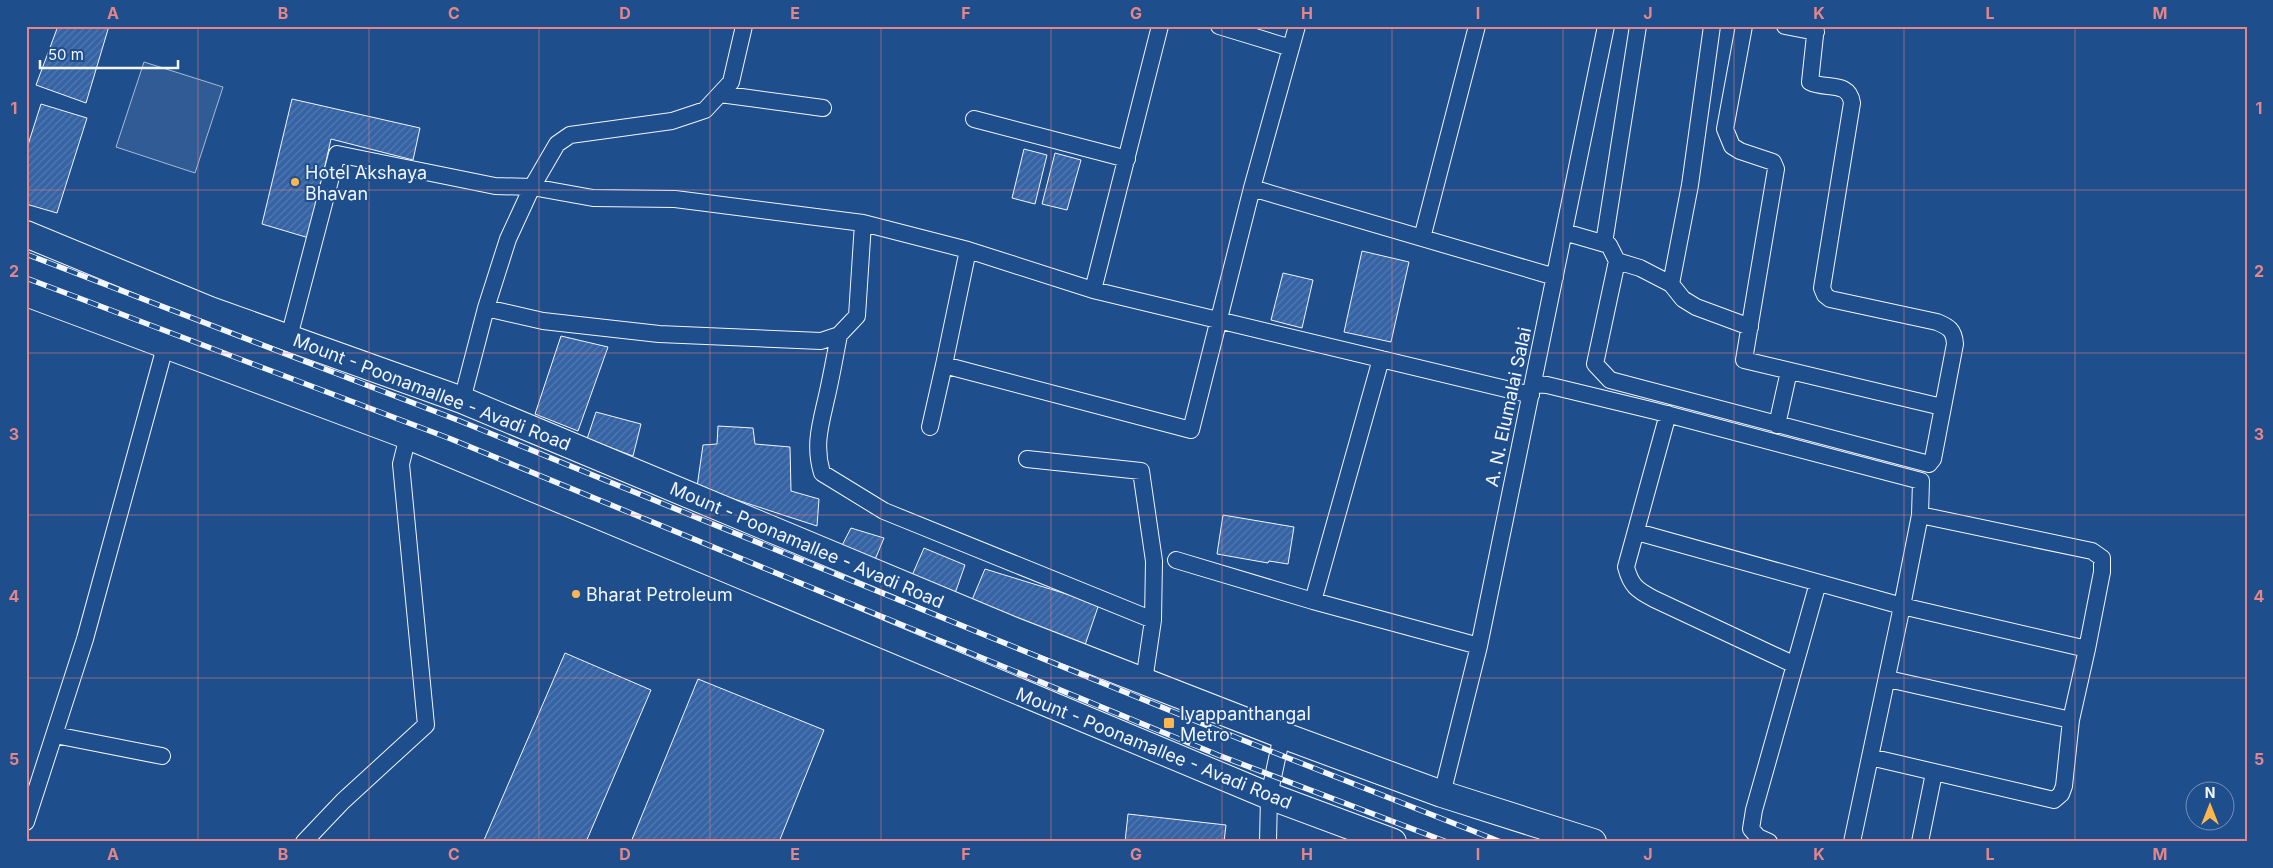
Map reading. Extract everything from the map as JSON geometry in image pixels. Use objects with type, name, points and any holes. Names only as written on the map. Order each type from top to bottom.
[{"type":"main road","name":"Mount - Poonamallee - Avadi Road","points":[[26,234],[210,310],[289,336],[462,400],[1000,626],[1282,735],[1442,794],[1593,842]]},
{"type":"main road","name":"Mount - Poonamallee - Avadi Road","points":[[26,293],[165,347],[408,436],[1269,796],[1393,842]]},
{"type":"street","points":[[462,400],[486,308],[508,239],[532,187],[557,144],[570,135],[672,121],[705,110],[731,82],[744,26]]},
{"type":"street","points":[[1093,290],[1160,26]]},
{"type":"street","points":[[1219,26],[1291,48]]},
{"type":"street","points":[[944,365],[1191,430],[1252,188],[1297,26]]},
{"type":"street","points":[[1422,238],[1477,26]]},
{"type":"street","name":"A. N. Elumalai Salai","points":[[1442,794],[1479,646],[1606,26]]},
{"type":"street","points":[[1604,243],[1638,26]]},
{"type":"street","points":[[1671,284],[1690,186],[1712,26]]},
{"type":"street","points":[[1744,26],[1725,129],[1732,146],[1740,151],[1773,162],[1776,169],[1744,360],[1942,407]]},
{"type":"street","points":[[1564,232],[1609,245],[1617,261],[1595,364],[1605,376],[1618,382],[1929,464],[1933,459],[1955,344],[1954,335],[1950,328],[1937,322],[1830,299],[1825,295],[1822,288],[1852,103],[1851,96],[1842,88],[1810,82],[1809,76],[1816,29],[1785,26]]},
{"type":"street","points":[[720,94],[823,108]]},
{"type":"street","points":[[974,119],[1127,159]]},
{"type":"street","points":[[289,336],[337,154],[495,186],[532,187],[592,198],[675,199],[863,223],[968,250],[1093,290],[1381,359],[1532,390],[1548,385],[1668,414],[1921,481],[1920,515],[1888,679],[1852,842]]},
{"type":"street","points":[[1252,188],[1555,277]]},
{"type":"street","points":[[486,308],[543,321],[659,334],[822,341],[839,335],[857,316],[863,223]]},
{"type":"street","points":[[930,427],[968,250]]},
{"type":"street","points":[[1617,261],[1640,268],[1671,284],[1683,299],[1696,307],[1750,327]]},
{"type":"street","points":[[839,335],[816,443],[822,473],[884,511],[1153,620]]},
{"type":"street","points":[[26,822],[85,639],[165,347]]},
{"type":"street","points":[[1314,601],[1381,359]]},
{"type":"street","points":[[1777,425],[1789,371]]},
{"type":"street","points":[[1668,414],[1626,567],[1630,582],[1641,592],[1795,665]]},
{"type":"street","points":[[304,842],[343,802],[426,725],[400,464],[408,436]]},
{"type":"street","points":[[1027,459],[1141,471],[1154,561],[1153,620],[1144,681]]},
{"type":"street","points":[[1870,757],[2054,800],[2061,794],[2064,786],[2071,720],[2102,572],[2102,558],[2092,551],[1920,515]]},
{"type":"street","points":[[1637,532],[1902,606],[2087,649]]},
{"type":"street","points":[[1176,560],[1314,601],[1479,646]]},
{"type":"street","points":[[1768,842],[1758,837],[1751,829],[1754,810],[1818,582]]},
{"type":"street","points":[[1888,679],[2071,720]]},
{"type":"street","points":[[55,735],[162,756]]},
{"type":"street","points":[[1268,842],[1269,796],[1282,735]]},
{"type":"street","points":[[1920,842],[1934,773]]},
{"type":"shaded area","points":[[144,62],[223,87],[195,173],[116,147]]},
{"type":"building","points":[[58,26],[109,26],[86,103],[36,85]]},
{"type":"building","points":[[292,99],[420,128],[413,160],[331,139],[309,238],[262,224]]},
{"type":"building","points":[[41,104],[87,118],[57,213],[26,204],[26,151]]},
{"type":"building","points":[[1024,149],[1047,155],[1035,204],[1012,198]]},
{"type":"building","points":[[1055,153],[1081,160],[1067,210],[1042,204]]},
{"type":"building","points":[[1362,251],[1409,262],[1391,342],[1344,332]]},
{"type":"building","points":[[1283,273],[1313,280],[1302,328],[1271,320]]},
{"type":"building","points":[[561,336],[608,347],[578,431],[535,414]]},
{"type":"building","points":[[596,412],[641,424],[633,456],[587,439]]},
{"type":"building","points":[[718,426],[753,428],[755,444],[790,447],[791,491],[819,499],[817,526],[697,487],[703,445],[717,444]]},
{"type":"building","points":[[1223,515],[1294,527],[1288,564],[1269,561],[1268,563],[1217,554]]},
{"type":"building","points":[[851,528],[884,538],[872,567],[838,553]]},
{"type":"building","points":[[924,548],[965,565],[953,599],[910,580]]},
{"type":"building","points":[[985,569],[1099,604],[1085,645],[969,607]]},
{"type":"building","points":[[565,653],[651,690],[586,842],[488,842],[484,840]]},
{"type":"building","points":[[698,679],[824,730],[779,842],[631,842]]},
{"type":"building","points":[[1128,814],[1226,825],[1224,842],[1125,842]]},
{"type":"railway","points":[[26,254],[460,421],[1240,739],[1501,842]]},
{"type":"railway","points":[[26,278],[451,439],[1218,755],[1447,842]]},
{"type":"place","name":"Hotel Akshaya Bhavan","points":[[295,182]]},
{"type":"place","name":"Bharat Petroleum","points":[[576,594]]},
{"type":"place","name":"Iyappanthangal Metro","points":[[1169,723]]}]
